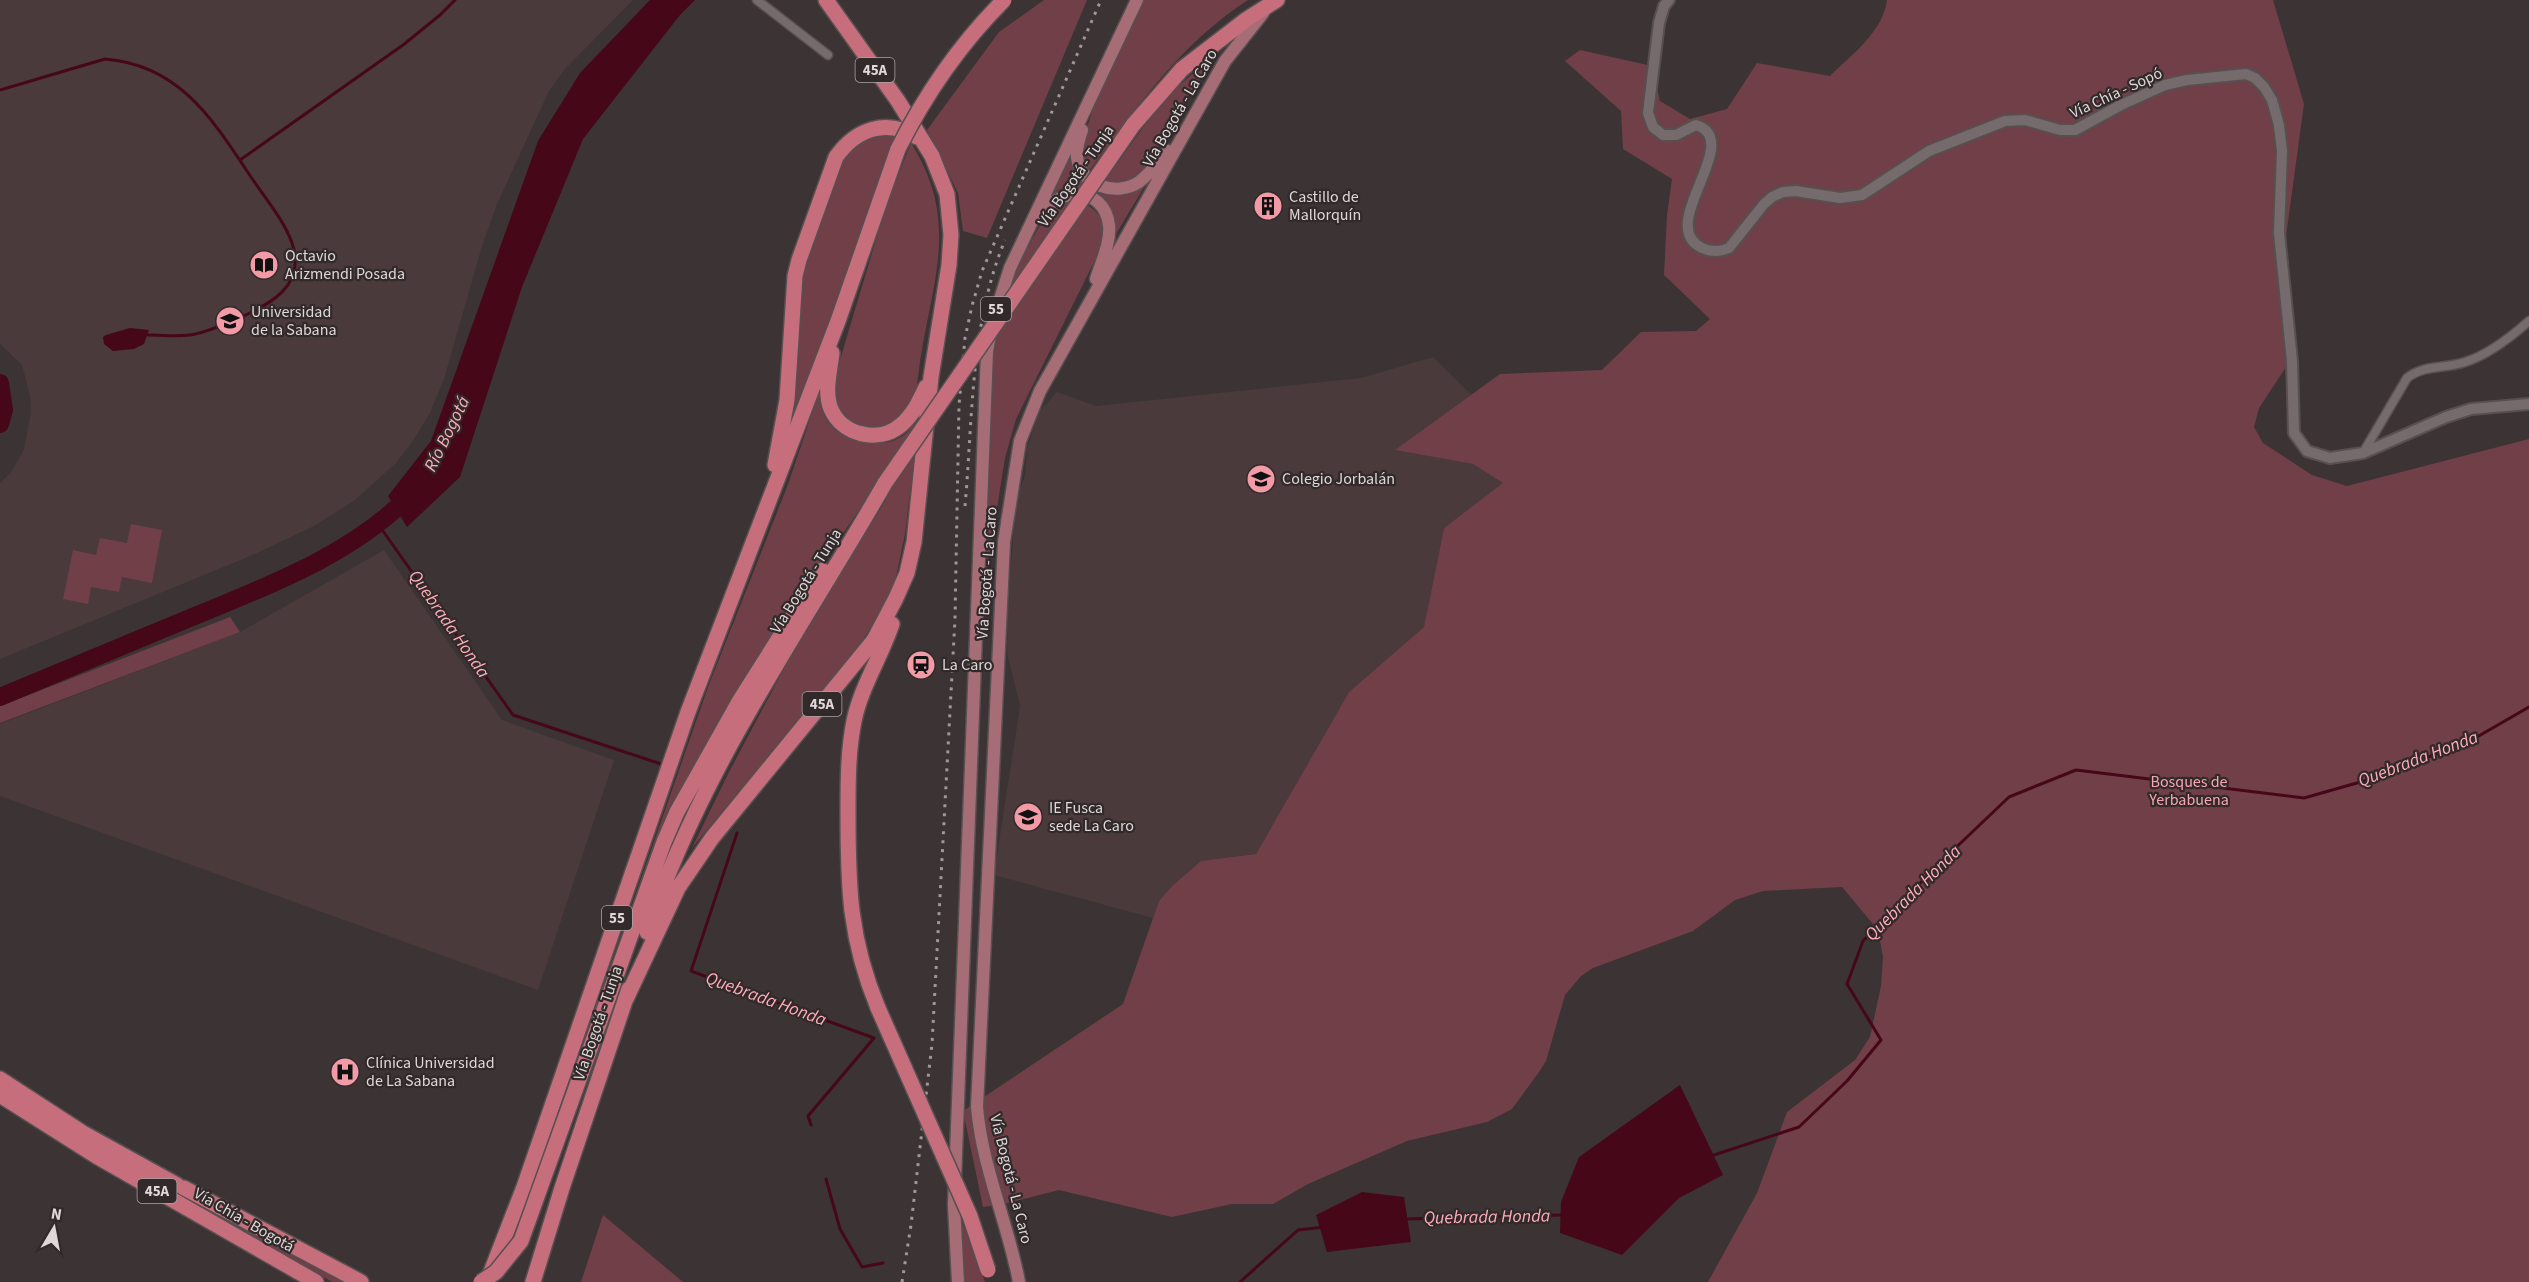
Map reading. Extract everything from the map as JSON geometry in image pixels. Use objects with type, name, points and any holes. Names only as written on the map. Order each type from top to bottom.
[{"type":"highway","name":"45A","points":[[626,999],[674,895],[688,872],[737,807],[861,657],[887,619],[907,573],[916,523],[931,377],[949,265],[951,235],[947,194],[936,165],[898,101],[826,0]]},
{"type":"highway","name":"Vía Bogotá - Tunja","points":[[487,1282],[528,1176],[688,712],[838,321],[898,149],[934,83],[956,52],[1004,0]]},
{"type":"highway","name":"Vía Bogotá - Tunja","points":[[533,1282],[658,899],[683,836],[790,640],[885,483],[1133,125],[1182,69],[1247,19],[1274,2]]},
{"type":"highway","points":[[748,554],[769,490],[782,433],[798,260],[828,176],[845,145],[857,135],[870,129],[897,128],[922,141]]},
{"type":"highway","points":[[838,321],[828,396],[830,408],[845,427],[855,433],[871,435],[886,434],[900,427],[920,400],[931,377]]},
{"type":"highway","name":"55","points":[[481,1282],[496,1272],[521,1240],[664,842],[692,784],[740,700],[802,600],[843,538],[885,483]]},
{"type":"highway","points":[[907,573],[891,629],[873,666],[854,721],[850,764],[848,846],[852,927],[866,979],[970,1216],[990,1276]]},
{"type":"highway","points":[[0,1078],[58,1116],[182,1184],[243,1221],[361,1282]]},
{"type":"highway","name":"Vía Chía - Bogotá","points":[[0,1095],[96,1156],[316,1282]]},
{"type":"main road","name":"Vía Bogotá - La Caro","points":[[958,1282],[954,1205],[987,352],[1000,296],[1021,242],[1137,0]]},
{"type":"main road","name":"Vía Bogotá - La Caro","points":[[1019,1282],[1014,1256],[984,1151],[976,1107],[1004,542],[1013,475],[1020,441],[1028,418],[1040,391],[1091,298],[1225,61],[1274,2]]},
{"type":"main road","points":[[1115,48],[1077,144],[1080,169],[1087,179],[1106,188],[1118,189],[1138,183],[1187,128]]},
{"type":"main road","points":[[1021,242],[1042,211],[1049,203],[1062,195],[1075,193],[1087,196],[1098,204],[1106,214],[1109,225],[1108,237],[1091,298]]},
{"type":"street","points":[[757,0],[828,55]]},
{"type":"street","name":"Vía Chía - Sopó","points":[[1669,0],[1664,6],[1659,23],[1648,112],[1653,127],[1663,135],[1676,135],[1696,125],[1706,130],[1710,137],[1710,155],[1690,206],[1688,225],[1690,236],[1697,245],[1712,251],[1729,248],[1772,196],[1796,191],[1840,198],[1862,195],[1929,151],[2005,121],[2025,120],[2060,130],[2075,130],[2165,85],[2237,73],[2255,78],[2264,87],[2272,100],[2281,140],[2278,224],[2292,361],[2294,433],[2307,451],[2330,458],[2363,453],[2446,417],[2471,409],[2529,404]]},
{"type":"street","points":[[2363,453],[2407,378],[2417,370],[2464,363],[2516,333],[2529,321]]},
{"type":"shaded area","name":"Universidad de la Sabana","points":[[0,0],[633,0],[564,70],[549,91],[497,204],[482,246],[444,379],[430,413],[396,463],[355,500],[314,526],[255,554],[0,659],[0,483],[12,471],[24,449],[31,412],[30,396],[22,365],[0,344]]},
{"type":"shaded area","points":[[1433,357],[1472,395],[1396,450],[1473,464],[1504,483],[1444,528],[1424,627],[1349,692],[1256,854],[1201,861],[1172,886],[1159,901],[1153,918],[994,875],[1020,706],[1007,653],[1008,603],[1016,499],[1025,476],[1027,448],[1039,412],[1057,392],[1096,406],[1361,378]]},
{"type":"shaded area","points":[[384,550],[502,720],[614,760],[538,990],[0,796],[0,724],[240,632]]},
{"type":"green space","points":[[1044,0],[1087,0],[987,238],[963,231],[958,193],[927,130],[999,32]]},
{"type":"green space","points":[[1144,0],[1248,0],[1223,18],[1180,57],[1143,100],[1089,171],[1083,156],[1085,134],[1095,103]]},
{"type":"green space","name":"Bosques de Yerbabuena","points":[[1887,0],[2273,0],[2304,104],[2279,288],[2290,361],[2259,408],[2254,427],[2263,443],[2312,475],[2347,486],[2529,439],[2529,1282],[1708,1282],[1757,1193],[1787,1112],[1855,1060],[1870,1037],[1881,986],[1883,957],[1878,930],[1842,887],[1763,891],[1735,900],[1693,931],[1593,968],[1581,976],[1565,995],[1546,1061],[1512,1109],[1487,1122],[1407,1141],[1308,1184],[1273,1204],[1232,1204],[1172,1217],[1059,1190],[983,1207],[963,1111],[1123,1004],[1159,901],[1172,886],[1201,861],[1256,854],[1349,692],[1424,627],[1444,528],[1503,483],[1473,464],[1395,450],[1500,374],[1602,370],[1641,332],[1696,331],[1710,319],[1664,275],[1667,215],[1672,179],[1623,149],[1621,111],[1565,61],[1580,50],[1652,66],[1660,101],[1690,119],[1727,109],[1757,63],[1830,76],[1873,33],[1884,12]]},
{"type":"green space","points":[[1220,50],[1181,108],[1146,168],[1131,181],[1117,185],[1104,182],[1144,126],[1174,90]]},
{"type":"green space","points":[[868,134],[899,134],[793,431],[806,262],[843,157]]},
{"type":"green space","points":[[911,143],[925,170],[934,195],[938,220],[939,244],[933,294],[916,392],[912,403],[901,416],[888,425],[875,429],[863,428],[851,423],[842,414],[836,400],[833,383],[887,203]]},
{"type":"green space","points":[[1070,151],[1080,176],[1099,191],[1122,194],[1135,190],[1147,182],[1112,241],[1112,219],[1108,209],[1093,194],[1073,187],[1049,196]]},
{"type":"green space","points":[[1076,199],[1093,209],[1101,219],[1103,233],[1099,252],[1016,419],[1005,458],[985,583],[994,346],[1002,304],[1020,261],[1045,216],[1053,206]]},
{"type":"green space","points":[[823,381],[822,402],[825,417],[835,429],[853,440],[885,443],[895,440],[909,430],[920,411],[905,534],[896,577],[884,608],[856,650],[692,848],[729,772],[802,635],[886,500],[873,490],[795,603],[708,742],[670,815],[633,902],[708,687],[787,487]]},
{"type":"green space","points":[[131,524],[162,530],[152,583],[122,577],[119,592],[91,587],[88,604],[63,599],[73,550],[96,555],[100,538],[127,543]]},
{"type":"green space","points":[[230,617],[240,632],[0,723],[0,706]]},
{"type":"green space","points":[[117,1158],[352,1282],[332,1282]]},
{"type":"green space","points":[[603,1215],[683,1282],[581,1282]]},
{"type":"green space","points":[[959,1216],[973,1246],[985,1282],[963,1282]]},
{"type":"water","points":[[650,0],[695,0],[680,15],[583,139],[522,287],[460,477],[407,527],[388,496],[431,441],[538,141],[580,73]]},
{"type":"water","points":[[130,328],[149,330],[144,344],[134,349],[113,351],[104,344],[103,337],[106,335]]},
{"type":"water","points":[[1680,1085],[1723,1175],[1679,1198],[1622,1255],[1560,1233],[1561,1202],[1579,1157]]},
{"type":"water","points":[[1362,1192],[1404,1197],[1411,1242],[1327,1252],[1316,1215]]},
{"type":"waterway","points":[[240,160],[403,45],[455,0]]},
{"type":"waterway","points":[[0,90],[105,59],[131,63],[154,72],[174,84],[208,116],[289,234],[295,258],[294,271],[290,282],[272,300],[237,319],[208,331],[185,336],[148,335]]},
{"type":"waterway","name":"Río Bogotá","points":[[0,383],[4,410],[0,424]]},
{"type":"waterway","name":"Río Bogotá","points":[[0,697],[277,582],[364,534],[414,491]]},
{"type":"waterway","name":"Quebrada Honda","points":[[378,524],[513,715],[661,764]]},
{"type":"waterway","name":"Quebrada Honda","points":[[1711,1156],[1799,1127],[1847,1081],[1881,1040],[1847,984],[1863,941],[2009,797],[2076,770],[2304,798],[2385,775],[2477,737],[2529,707]]},
{"type":"waterway","name":"Quebrada Honda","points":[[737,833],[691,971],[874,1038],[808,1116],[811,1125]]},
{"type":"waterway","name":"Quebrada Honda","points":[[826,1179],[840,1229],[862,1267],[883,1263]]},
{"type":"waterway","name":"Quebrada Honda","points":[[1405,1219],[1563,1215]]},
{"type":"waterway","name":"Quebrada Honda","points":[[1240,1282],[1298,1230],[1324,1227]]},
{"type":"railway","points":[[902,1282],[911,1225],[932,1044],[955,619],[959,405],[965,338],[982,271],[1101,0]]},
{"type":"railway","points":[[965,506],[979,338],[985,304],[1005,240]]},
{"type":"place","name":"Castillo de Mallorquín","points":[[1268,206]]},
{"type":"place","name":"Octavio Arizmendi Posada","points":[[264,265]]},
{"type":"place","name":"Universidad de la Sabana","points":[[230,321]]},
{"type":"place","name":"Colegio Jorbalán","points":[[1261,479]]},
{"type":"place","name":"La Caro","points":[[921,665]]},
{"type":"place","name":"IE Fusca sede La Caro","points":[[1028,817]]},
{"type":"place","name":"Clínica Universidad de La Sabana","points":[[345,1072]]}]
